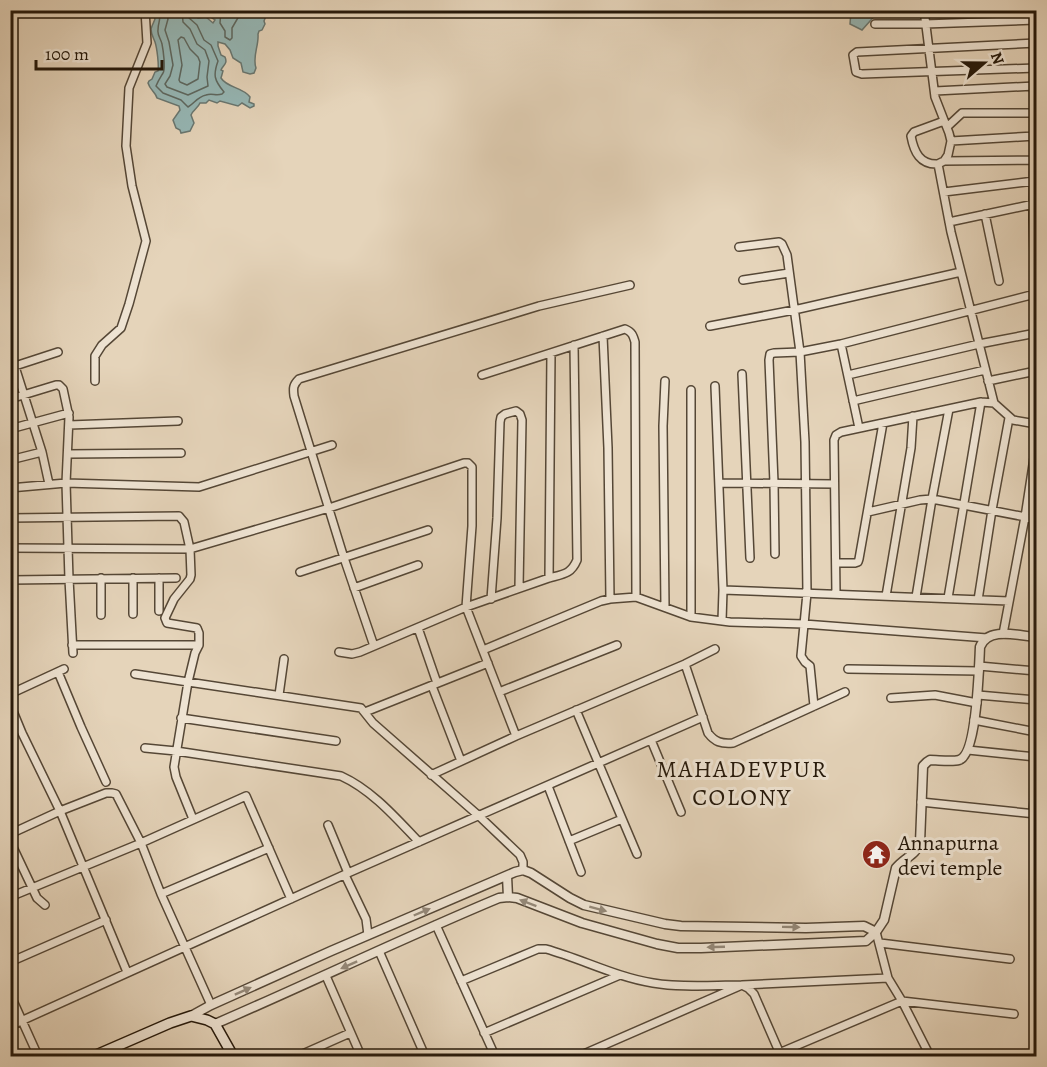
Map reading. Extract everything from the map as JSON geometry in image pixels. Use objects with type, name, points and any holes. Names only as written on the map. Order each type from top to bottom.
[{"type":"main road","points":[[94,1056],[190,1016],[215,1024],[233,1056]]},
{"type":"street","points":[[95,381],[95,356],[102,345],[121,328],[146,241],[132,186],[126,147],[129,88],[147,43],[146,10]]},
{"type":"street","points":[[924,10],[935,97],[951,141],[948,155],[941,163],[949,222],[985,370],[994,403],[1010,418],[1036,424]]},
{"type":"street","points":[[875,24],[1036,20]]},
{"type":"street","points":[[1036,28],[1034,160],[1036,317]]},
{"type":"street","points":[[1036,44],[857,52],[853,55],[856,72],[862,74],[1036,68]]},
{"type":"street","points":[[935,91],[1035,86]]},
{"type":"street","points":[[1034,160],[926,163],[917,155],[911,136],[914,132],[945,124],[962,113],[1035,113]]},
{"type":"street","points":[[951,141],[1035,136]]},
{"type":"street","points":[[944,192],[1034,181]]},
{"type":"street","points":[[949,222],[1034,204]]},
{"type":"street","points":[[985,214],[999,281]]},
{"type":"street","points":[[739,247],[779,242],[787,255],[801,352],[806,483],[807,593],[801,656],[810,666],[814,706]]},
{"type":"street","points":[[710,326],[794,310],[961,272]]},
{"type":"street","points":[[743,280],[789,273]]},
{"type":"street","points":[[374,646],[344,558],[293,388],[294,384],[299,379],[539,306],[630,285]]},
{"type":"street","points":[[775,554],[770,354],[801,352],[841,344],[1036,296]]},
{"type":"street","points":[[482,375],[625,329],[633,335],[635,342],[636,597]]},
{"type":"street","points":[[848,375],[1036,333]]},
{"type":"street","points":[[603,336],[608,448],[610,599]]},
{"type":"street","points":[[841,344],[859,428]]},
{"type":"street","points":[[339,652],[352,654],[466,607],[569,572],[574,567],[577,560],[574,345]]},
{"type":"street","points":[[13,366],[58,352]]},
{"type":"street","points":[[549,578],[551,353]]},
{"type":"street","points":[[11,354],[42,452],[49,484]]},
{"type":"street","points":[[854,400],[985,370]]},
{"type":"street","points":[[988,381],[1036,371]]},
{"type":"street","points":[[742,374],[750,558]]},
{"type":"street","points":[[665,381],[663,426],[665,607]]},
{"type":"street","points":[[10,399],[59,385],[63,389],[69,413],[66,483],[73,653]]},
{"type":"street","points":[[715,386],[723,590],[722,621]]},
{"type":"street","points":[[691,390],[691,617]]},
{"type":"street","points":[[836,594],[834,440],[836,435],[981,402],[994,403]]},
{"type":"street","points":[[948,598],[981,402]]},
{"type":"street","points":[[916,597],[949,409]]},
{"type":"street","points":[[491,598],[497,518],[500,422],[501,417],[505,414],[516,411],[522,420],[519,588]]},
{"type":"street","points":[[10,429],[69,413]]},
{"type":"street","points":[[886,596],[911,448],[913,417]]},
{"type":"street","points":[[978,600],[1010,418]]},
{"type":"street","points":[[69,424],[178,421]]},
{"type":"street","points":[[836,563],[858,562],[883,423]]},
{"type":"street","points":[[10,488],[66,483],[199,487],[332,445]]},
{"type":"street","points":[[1003,634],[1036,445]]},
{"type":"street","points":[[10,460],[42,452]]},
{"type":"street","points":[[68,454],[181,453]]},
{"type":"street","points":[[10,548],[190,549],[329,508],[464,463],[470,464],[473,518],[466,607],[516,736]]},
{"type":"street","points":[[719,483],[834,484]]},
{"type":"street","points":[[868,512],[932,499],[1036,519]]},
{"type":"street","points":[[10,518],[179,516],[184,522],[190,549],[191,575],[174,599],[165,618],[166,623],[197,628],[199,633],[181,718],[174,767],[194,819]]},
{"type":"street","points":[[300,572],[428,530]]},
{"type":"street","points":[[354,588],[418,565]]},
{"type":"street","points":[[101,578],[101,615]]},
{"type":"street","points":[[133,578],[133,614]]},
{"type":"street","points":[[159,578],[159,611]]},
{"type":"street","points":[[10,580],[176,578]]},
{"type":"street","points":[[723,590],[1009,601]]},
{"type":"street","points":[[483,650],[610,599],[636,597],[691,617],[722,621],[804,624],[987,638]]},
{"type":"street","points":[[418,628],[434,685],[461,761]]},
{"type":"street","points":[[215,1024],[499,898],[517,898],[582,923],[678,948],[866,941],[884,920],[896,868],[918,849],[920,843],[923,766],[930,760],[959,760],[968,750],[977,699],[982,642],[994,634],[1036,637]]},
{"type":"street","points":[[72,645],[198,645]]},
{"type":"street","points":[[499,692],[617,645]]},
{"type":"street","points":[[431,775],[715,649]]},
{"type":"street","points":[[279,695],[284,659]]},
{"type":"street","points":[[365,712],[488,663]]},
{"type":"street","points":[[685,664],[708,733],[714,740],[724,744],[733,743],[845,692]]},
{"type":"street","points":[[848,669],[979,668],[1036,671]]},
{"type":"street","points":[[10,693],[61,670],[81,728],[106,782]]},
{"type":"street","points":[[135,674],[361,708],[373,723],[520,855],[523,870]]},
{"type":"street","points":[[891,698],[935,695],[977,699],[1036,700]]},
{"type":"street","points":[[10,704],[60,811],[128,972]]},
{"type":"street","points":[[576,710],[637,854]]},
{"type":"street","points":[[10,1026],[703,717]]},
{"type":"street","points":[[181,718],[336,741]]},
{"type":"street","points":[[974,720],[1036,732]]},
{"type":"street","points":[[651,740],[681,812]]},
{"type":"street","points":[[144,748],[341,776],[354,782],[368,793],[419,842]]},
{"type":"street","points":[[968,750],[1036,757]]},
{"type":"street","points":[[1035,866],[1036,773]]},
{"type":"street","points":[[548,786],[581,872]]},
{"type":"street","points":[[10,834],[106,793],[112,793],[119,798],[141,843],[161,894],[211,1005]]},
{"type":"street","points":[[10,897],[141,843],[246,796],[291,899]]},
{"type":"street","points":[[921,802],[1035,814]]},
{"type":"street","points":[[569,841],[622,819]]},
{"type":"street","points":[[328,825],[366,919],[368,935]]},
{"type":"street","points":[[10,842],[37,898],[45,905]]},
{"type":"street","points":[[161,894],[269,848]]},
{"type":"street","points":[[190,1016],[368,935],[523,870],[584,905],[665,924],[806,928],[864,926],[876,932],[888,978],[930,1056]]},
{"type":"street","points":[[507,876],[508,897]]},
{"type":"street","points":[[10,962],[106,920]]},
{"type":"street","points":[[436,925],[495,1056]]},
{"type":"street","points":[[880,943],[1010,959]]},
{"type":"street","points":[[461,981],[538,949],[546,949],[620,975],[664,985],[742,985],[888,978]]},
{"type":"street","points":[[379,951],[425,1056]]},
{"type":"street","points":[[484,1033],[620,975]]},
{"type":"street","points":[[326,976],[361,1056]]},
{"type":"street","points":[[742,985],[754,994],[780,1055],[902,1001],[1014,1014]]},
{"type":"street","points":[[579,1056],[742,985]]},
{"type":"street","points":[[10,994],[38,1056]]},
{"type":"street","points":[[299,1056],[350,1033]]},
{"type":"water","points":[[851,10],[879,11],[862,30],[850,24]]},
{"type":"water","points":[[151,11],[195,11],[198,18],[206,17],[213,23],[215,20],[212,18],[215,11],[268,11],[265,24],[258,34],[254,73],[243,72],[241,63],[233,58],[225,44],[218,42],[221,55],[226,59],[221,70],[223,71],[221,78],[227,84],[247,94],[250,97],[249,102],[254,106],[250,108],[242,103],[238,106],[209,100],[206,103],[200,103],[191,115],[194,123],[190,131],[181,133],[173,120],[180,110],[179,106],[157,98],[148,83],[158,71],[156,48],[151,31],[155,19]]},
{"type":"place","name":"Annapurna devi temple","points":[[877,855]]},
{"type":"district","name":"MAHADEVPUR COLONY","points":[[742,783]]}]
